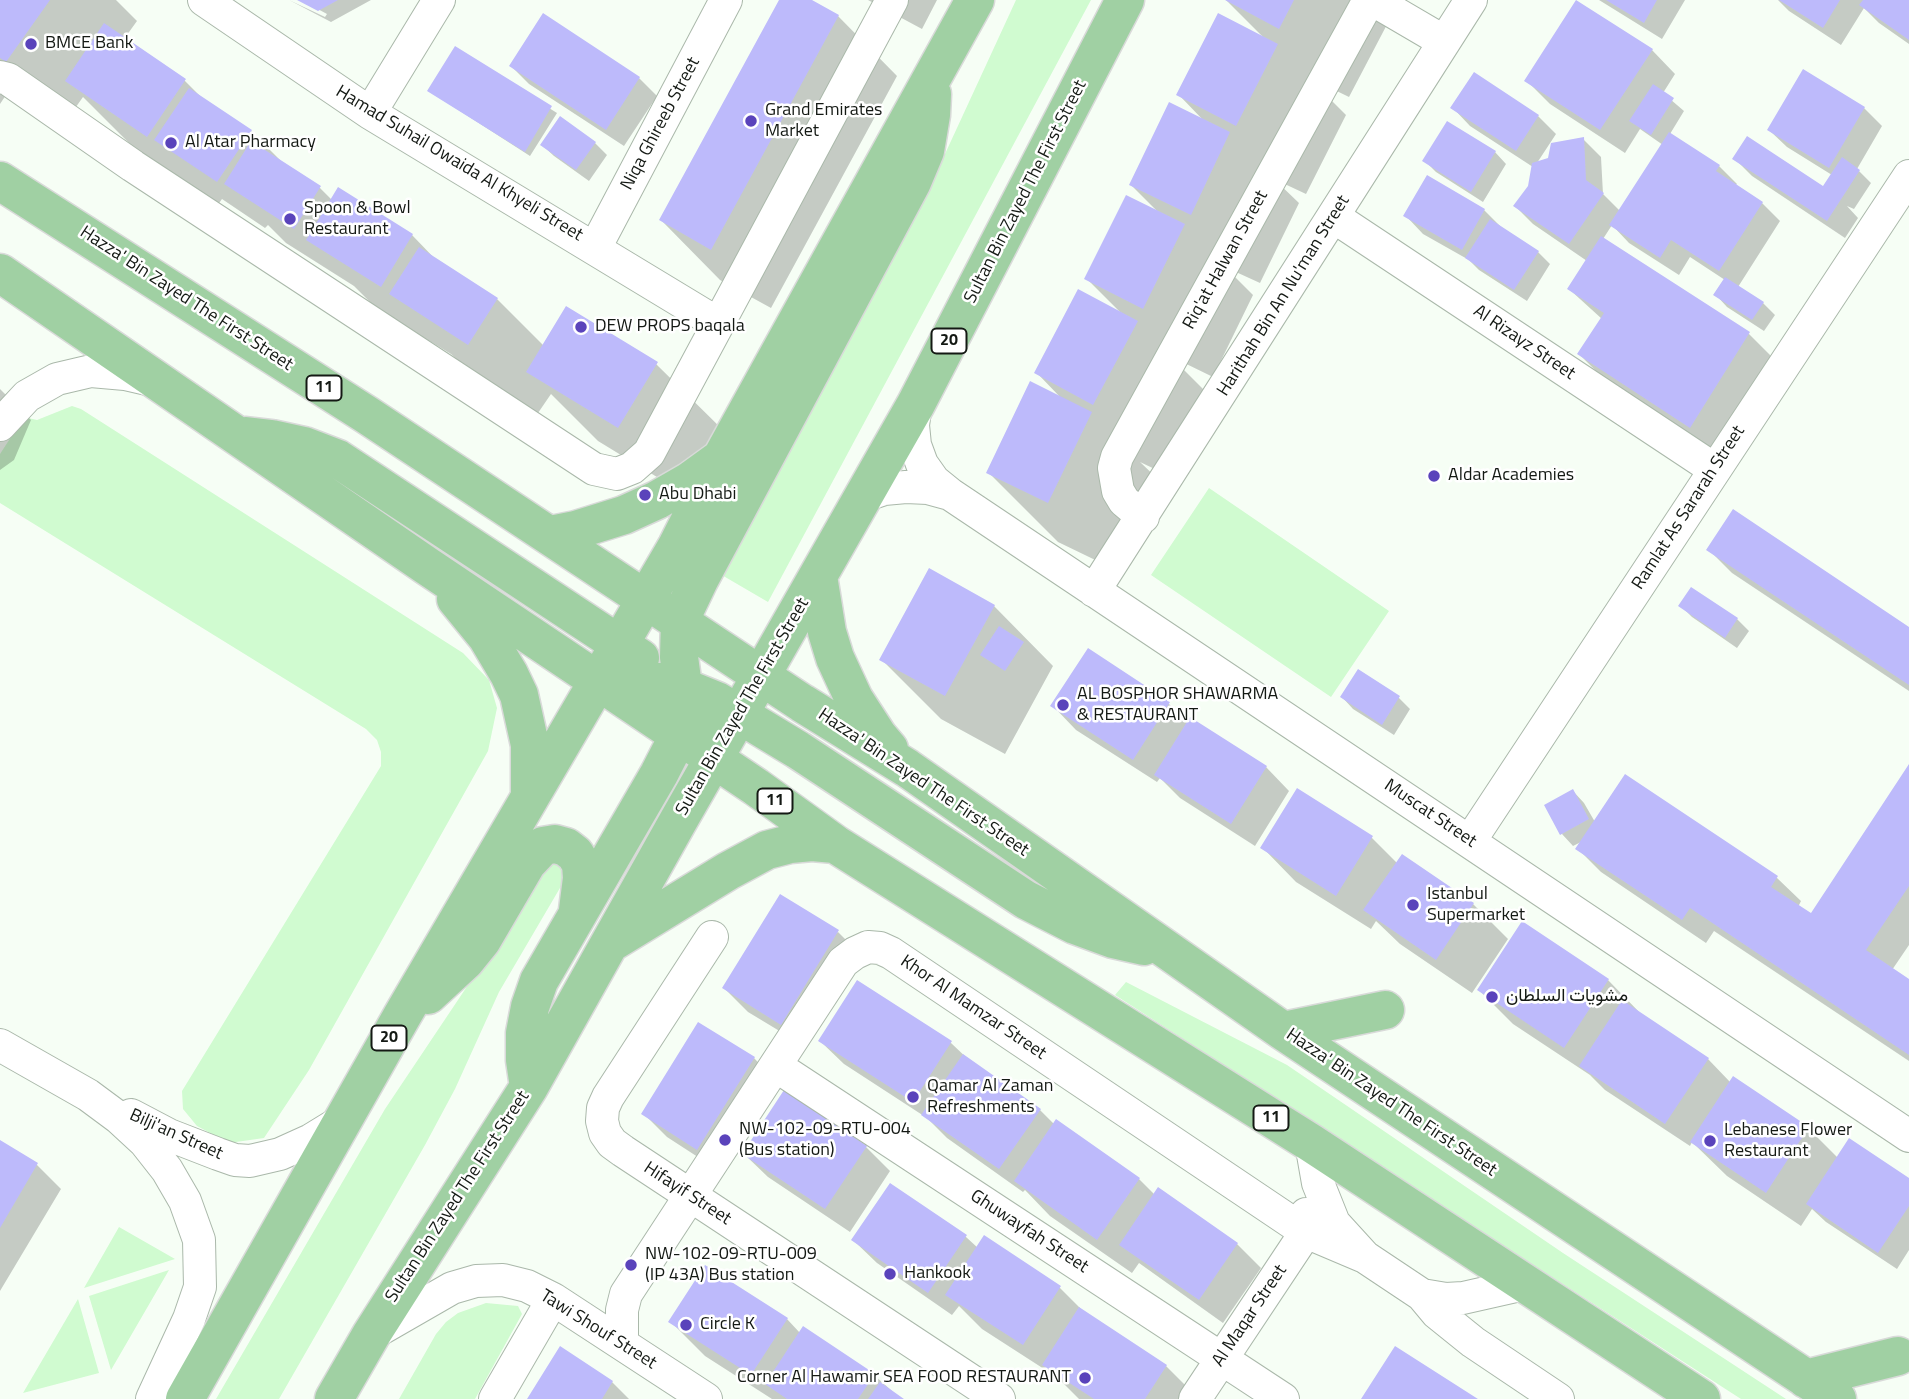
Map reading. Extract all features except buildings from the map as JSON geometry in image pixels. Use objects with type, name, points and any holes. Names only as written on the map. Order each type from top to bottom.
[{"type":"main road","name":"20","points":[[185,1399],[402,1016],[677,545],[721,459],[975,0]]},
{"type":"main road","name":"Sultan Bin Zayed The First Street","points":[[334,1399],[370,1335],[529,1087],[916,404],[1125,0]]},
{"type":"main road","points":[[529,1087],[525,1033],[539,981],[679,735],[680,621],[699,579],[912,182],[925,151],[931,115],[932,79]]},
{"type":"main road","name":"Hazza' Bin Zayed The First Street","points":[[0,181],[551,535],[761,675],[907,768],[1283,1031],[1822,1389]]},
{"type":"main road","name":"11","points":[[0,273],[835,844],[1311,1143],[1702,1399]]},
{"type":"main road","points":[[238,436],[272,439],[304,446],[338,459],[620,644],[798,750],[1026,900],[1075,925],[1114,939],[1143,946],[1163,947]]},
{"type":"main road","points":[[551,535],[624,515],[679,488],[721,459]]},
{"type":"main road","points":[[427,566],[486,637],[519,695],[530,745],[529,799]]},
{"type":"main road","points":[[818,576],[827,632],[853,699],[878,736],[907,768]]},
{"type":"main road","points":[[646,598],[672,650],[695,724],[714,759]]},
{"type":"main road","points":[[598,681],[717,679],[761,675]]},
{"type":"main road","points":[[610,943],[767,850],[812,842],[835,844]]},
{"type":"main road","points":[[402,1016],[465,961],[482,940],[527,863],[543,846],[555,844],[566,847],[575,854],[581,864],[578,912]]},
{"type":"main road","points":[[1283,1031],[1385,1010]]},
{"type":"main road","points":[[1822,1389],[1898,1356]]},
{"type":"street","points":[[370,113],[439,0]]},
{"type":"street","name":"Niqa Ghireeb Street","points":[[595,248],[726,0]]},
{"type":"street","points":[[0,77],[8,79],[133,166],[594,469],[617,474],[632,468],[649,453],[892,0]]},
{"type":"street","name":"Riq'at Halwan Street","points":[[1143,517],[1124,501],[1118,491],[1115,480],[1117,457],[1371,0],[1443,41]]},
{"type":"street","name":"Harithah Bin An Nu'man Street","points":[[1094,591],[1471,0]]},
{"type":"street","name":"Hamad Suhail Owaida Al Khyeli Street","points":[[210,2],[370,113],[717,323]]},
{"type":"street","name":"Ramlat As Sararah Street","points":[[1471,841],[1909,176]]},
{"type":"street","name":"Al Rizayz Street","points":[[1334,217],[1714,469]]},
{"type":"street","points":[[0,425],[27,396],[57,379],[90,371],[125,373],[160,382]]},
{"type":"street","name":"Muscat Street","points":[[916,404],[913,425],[915,445],[922,464],[934,481],[950,495],[1909,1136]]},
{"type":"street","name":"Muscat Street","points":[[863,496],[884,489],[906,487],[928,488],[950,495]]},
{"type":"street","name":"Hifayif Street","points":[[712,937],[608,1097],[603,1108],[605,1133],[612,1143],[999,1399]]},
{"type":"street","name":"Khor Al Mamzar Street","points":[[622,1344],[622,1310],[626,1294],[844,962],[868,947],[891,953],[1306,1233],[1365,1257]]},
{"type":"street","points":[[0,1045],[88,1095],[145,1142],[167,1170],[184,1200],[199,1240],[200,1287],[190,1319],[152,1399]]},
{"type":"street","name":"Ghuwayfah Street","points":[[776,1066],[1283,1399]]},
{"type":"street","name":"Bilji'an Street","points":[[88,1095],[169,1135],[235,1160],[250,1161],[280,1154],[342,1122]]},
{"type":"street","points":[[1311,1143],[1318,1183],[1334,1223],[1365,1257],[1422,1295],[1437,1313],[1473,1342],[1558,1399]]},
{"type":"street","points":[[1306,1233],[1307,1207],[1318,1183]]},
{"type":"street","name":"Al Maqar Street","points":[[1195,1399],[1306,1233]]},
{"type":"street","name":"Tawi Shouf Street","points":[[370,1335],[452,1288],[476,1281],[503,1280],[527,1286],[553,1299],[622,1344],[670,1389],[706,1399]]},
{"type":"street","points":[[1422,1295],[1446,1299],[1463,1298],[1525,1284]]},
{"type":"street","name":"Khor Al Mamzar Street","points":[[580,1317],[596,1312],[626,1294]]},
{"type":"street","points":[[495,1399],[553,1299]]},
{"type":"green space","points":[[1016,0],[1091,0],[768,602],[720,574],[933,180]]},
{"type":"green space","points":[[72,406],[81,409],[463,653],[489,680],[497,708],[488,751],[309,1070],[264,1138],[229,1143],[197,1126],[183,1109],[182,1091],[381,766],[381,752],[377,740],[366,729],[0,503],[0,454],[24,417],[37,420]]},
{"type":"green space","points":[[1209,488],[1389,611],[1331,697],[1151,575]]},
{"type":"green space","points":[[555,855],[567,876],[499,992],[455,1089],[425,1145],[279,1399],[216,1399],[385,1109]]},
{"type":"green space","points":[[1126,982],[1287,1065],[1563,1253],[1786,1399],[1741,1399],[1115,995]]},
{"type":"green space","points":[[119,1227],[175,1259],[84,1288]]},
{"type":"green space","points":[[169,1270],[111,1370],[89,1296]]},
{"type":"green space","points":[[78,1299],[99,1373],[23,1393]]},
{"type":"green space","points":[[486,1303],[518,1306],[522,1314],[475,1399],[399,1399],[436,1334],[446,1322],[458,1313]]},
{"type":"place","name":"BMCE Bank","points":[[31,44]]},
{"type":"place","name":"Grand Emirates Market","points":[[751,121]]},
{"type":"place","name":"Al Atar Pharmacy","points":[[171,143]]},
{"type":"place","name":"Spoon & Bowl Restaurant","points":[[290,219]]},
{"type":"place","name":"DEW PROPS baqala","points":[[581,327]]},
{"type":"place","name":"Aldar Academies","points":[[1434,476]]},
{"type":"place","name":"Abu Dhabi","points":[[645,495]]},
{"type":"place","name":"AL BOSPHOR SHAWARMA & RESTAURANT","points":[[1063,705]]},
{"type":"place","name":"Istanbul Supermarket","points":[[1413,905]]},
{"type":"place","name":"مشويات السلطان","points":[[1492,997]]},
{"type":"place","name":"Qamar Al Zaman Refreshments","points":[[913,1097]]},
{"type":"place","name":"NW-102-09-RTU-004 (Bus station)","points":[[725,1140]]},
{"type":"place","name":"Lebanese Flower Restaurant","points":[[1710,1141]]},
{"type":"place","name":"NW-102-09-RTU-009 (IP 43A) Bus station","points":[[631,1265]]},
{"type":"place","name":"Hankook","points":[[890,1274]]},
{"type":"place","name":"Circle K","points":[[686,1325]]},
{"type":"place","name":"Corner Al Hawamir SEA FOOD RESTAURANT","points":[[1085,1378]]}]
